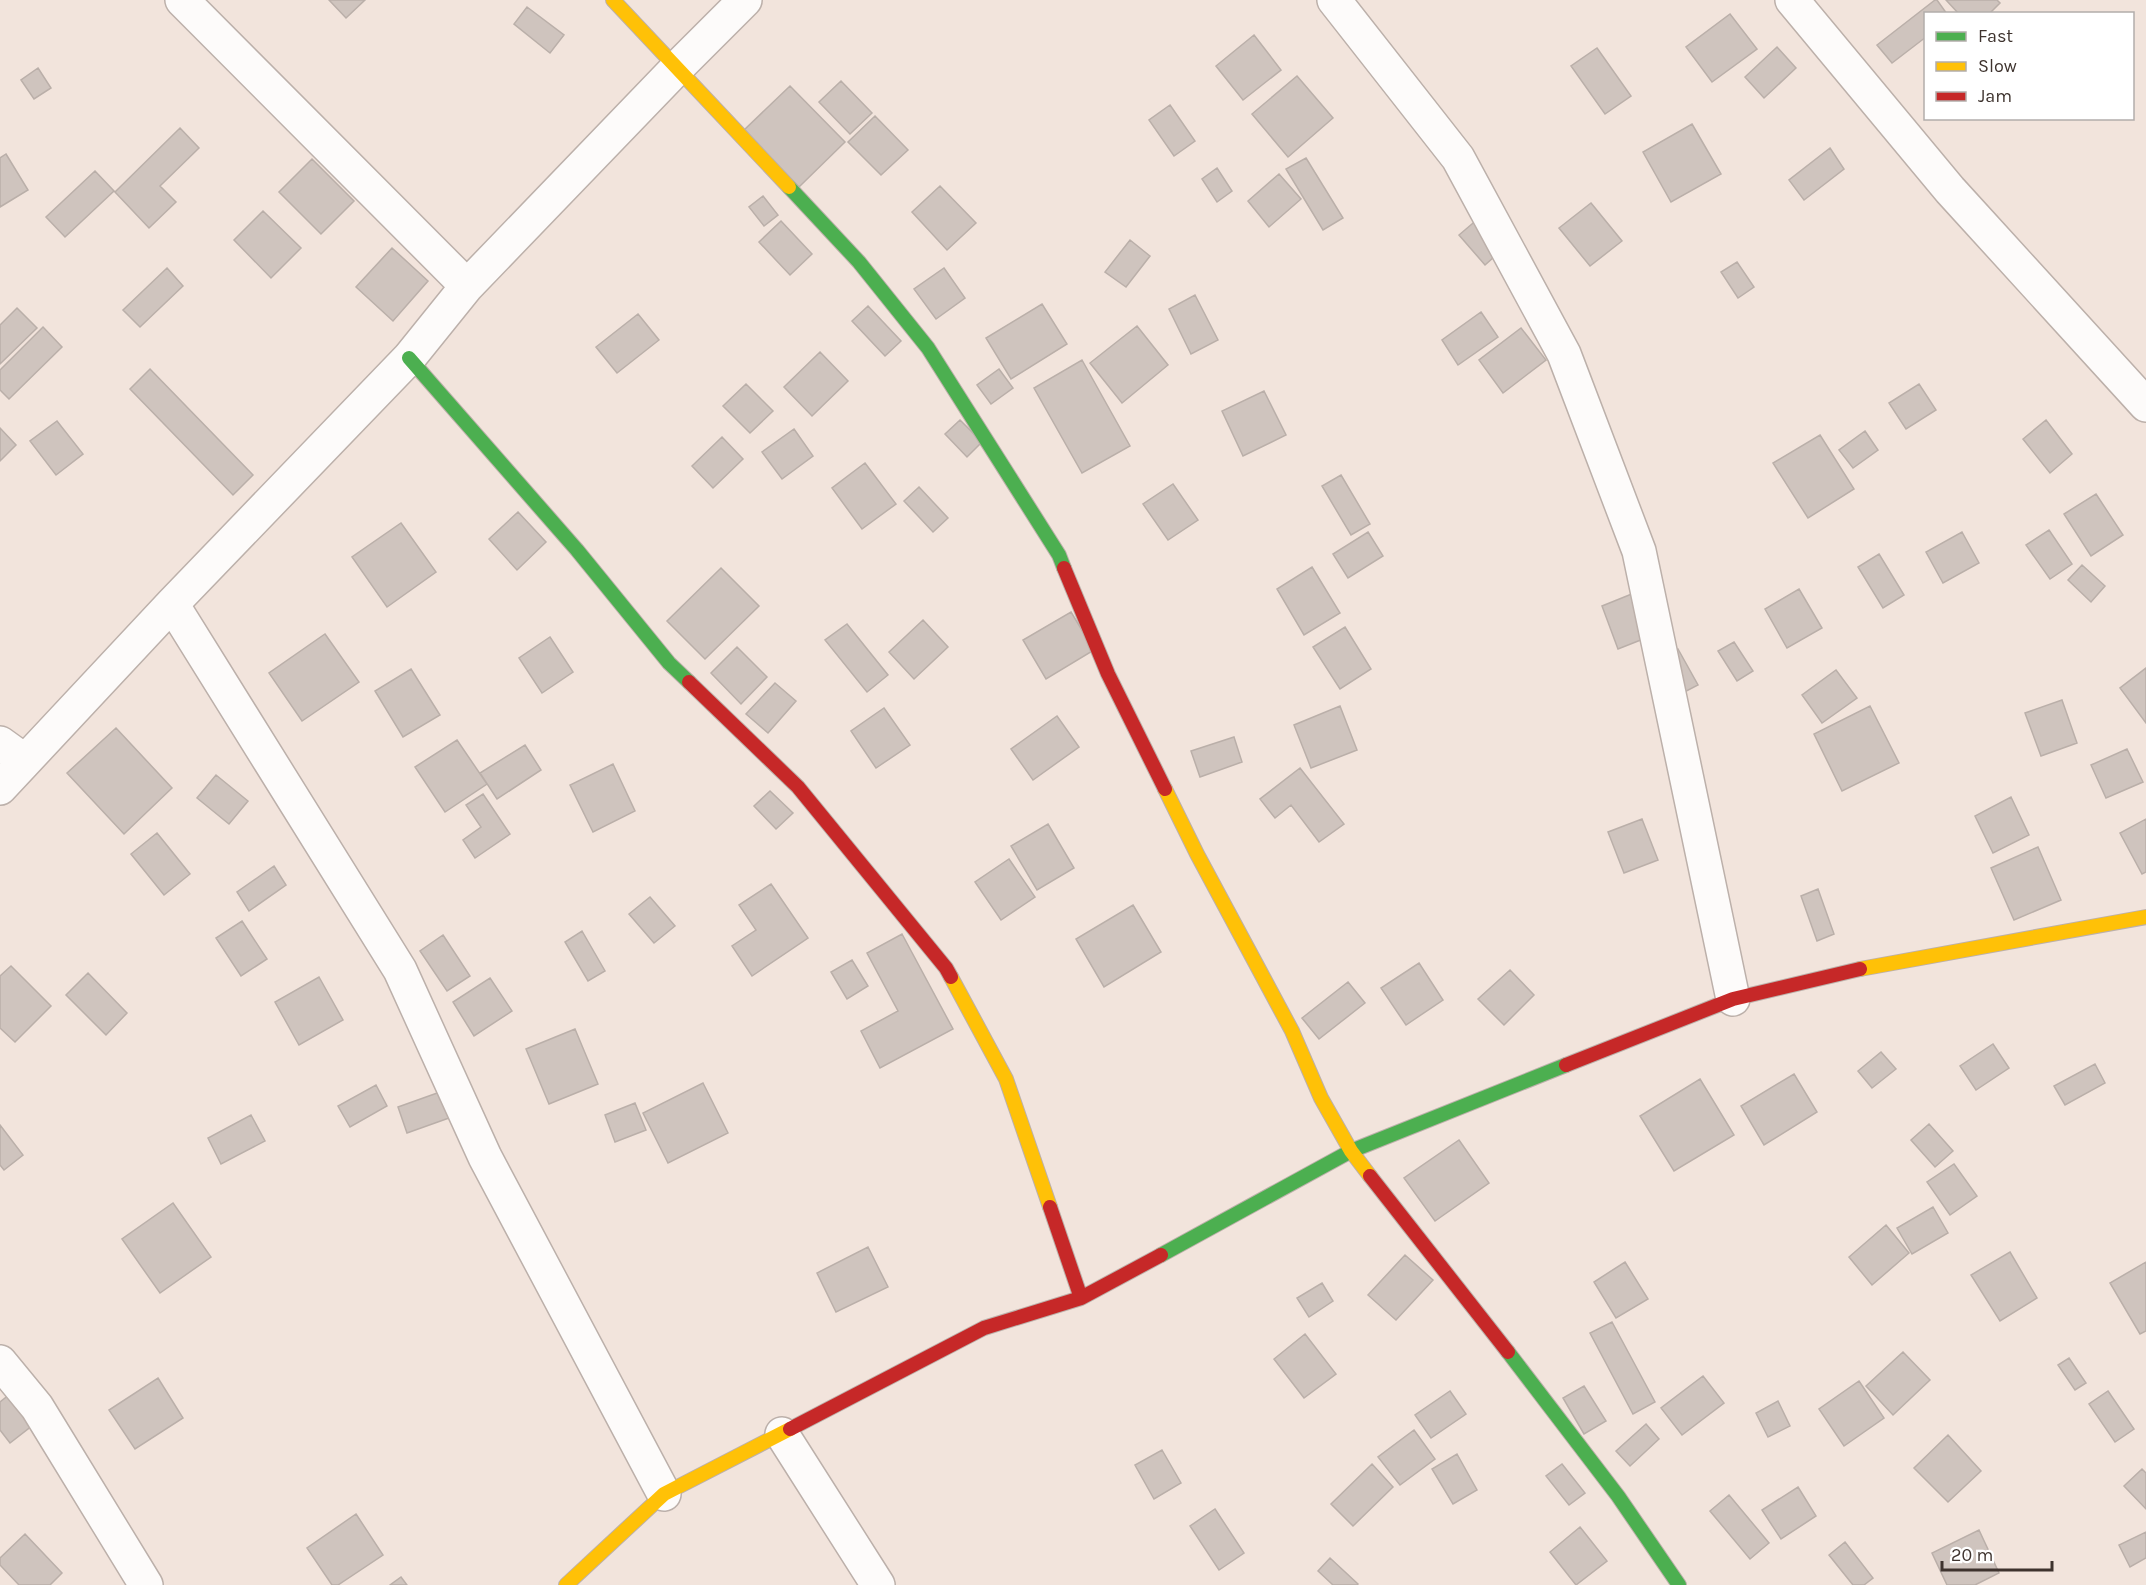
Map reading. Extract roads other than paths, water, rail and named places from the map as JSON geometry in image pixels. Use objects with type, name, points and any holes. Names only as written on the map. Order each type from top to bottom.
[{"type":"street","points":[[182,0],[468,286]]},
{"type":"street","points":[[613,0],[860,262],[928,348],[1059,555],[1108,674],[1197,854],[1292,1031],[1321,1098],[1351,1151],[1568,1429],[1618,1496],[1679,1585]]},
{"type":"street","points":[[0,788],[13,752],[172,604],[409,358],[468,286],[745,0]]},
{"type":"street","points":[[1334,0],[1458,158],[1564,354],[1639,551],[1733,999]]},
{"type":"street","points":[[1792,0],[1950,190],[2146,405]]},
{"type":"street","points":[[409,358],[578,550],[669,663],[798,787],[946,968],[1006,1079],[1081,1298]]},
{"type":"street","points":[[172,604],[400,970],[486,1157],[664,1494]]},
{"type":"street","points":[[566,1585],[664,1494],[984,1328],[1081,1298],[1351,1151],[1733,999],[1879,964],[2146,917]]},
{"type":"street","points":[[0,1362],[37,1407],[146,1585]]},
{"type":"street","points":[[782,1434],[878,1585]]}]
